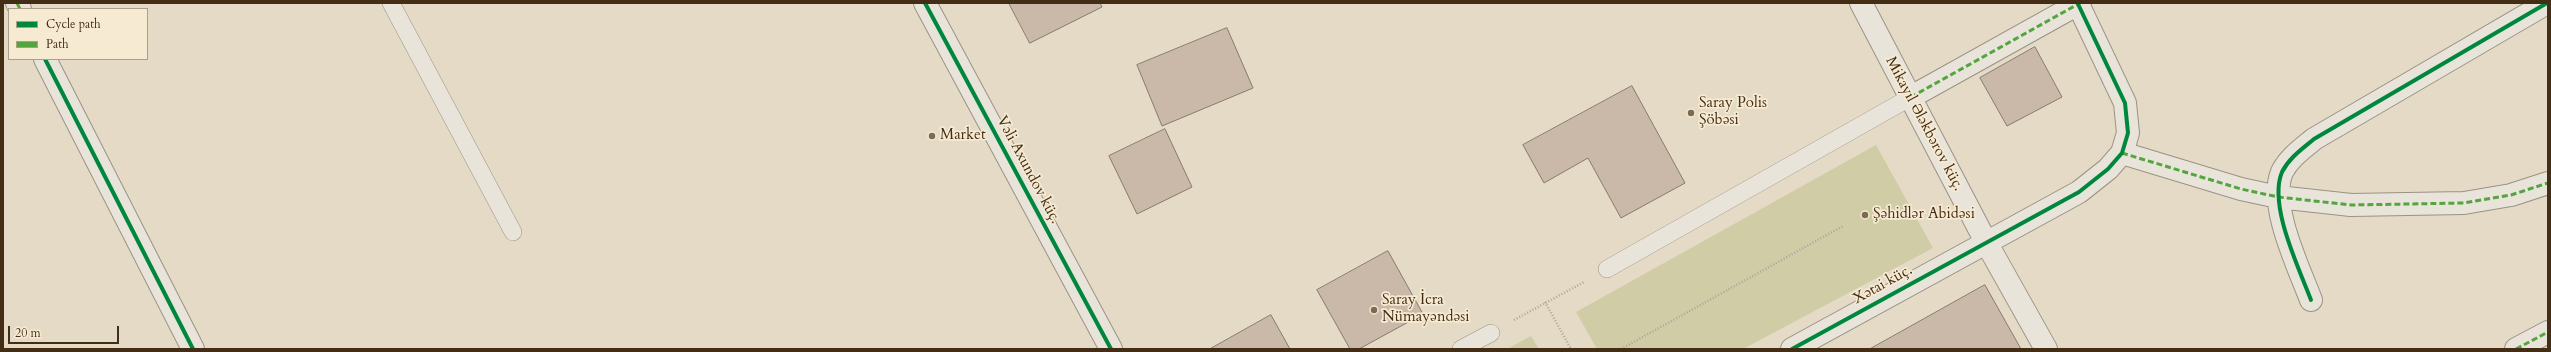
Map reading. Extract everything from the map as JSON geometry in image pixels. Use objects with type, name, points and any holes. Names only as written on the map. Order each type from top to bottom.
[{"type":"street","name":"Vəli Axundov küç.","points":[[925,3],[1111,349]]},
{"type":"street","name":"Mikayıl Ələkbərov küç.","points":[[1861,3],[1986,242],[2046,349]]},
{"type":"street","points":[[2311,300],[2287,235],[2278,196],[2282,173],[2292,157],[2314,139],[2547,3]]},
{"type":"street","points":[[1911,97],[2079,4],[2125,103],[2128,133],[2122,153],[2241,189],[2278,196],[2351,205],[2464,203],[2511,195],[2548,183]]},
{"type":"street","points":[[46,60],[193,349]]},
{"type":"street","name":"Xətai küç.","points":[[1792,349],[2079,192],[2108,169],[2122,153]]},
{"type":"street","points":[[2516,349],[2548,332]]},
{"type":"lane","points":[[391,3],[513,232]]},
{"type":"lane","points":[[1607,269],[1911,97]]},
{"type":"lane","points":[[1462,349],[1491,333]]},
{"type":"path","points":[[1621,349],[1843,226]]},
{"type":"path","points":[[1491,333],[1607,269]]},
{"type":"path","points":[[1545,302],[1570,349]]},
{"type":"shaded area","points":[[1876,145],[1933,248],[1743,349],[1597,349],[1576,312]]},
{"type":"shaded area","points":[[1531,336],[1539,349],[1507,349]]},
{"type":"building","points":[[1009,3],[1100,3],[1102,7],[1030,43]]},
{"type":"building","points":[[1227,28],[1253,88],[1162,126],[1137,65]]},
{"type":"building","points":[[2035,47],[2062,97],[2007,126],[1980,78]]},
{"type":"building","points":[[1632,86],[1685,183],[1621,218],[1588,158],[1544,183],[1523,145]]},
{"type":"building","points":[[1165,129],[1192,187],[1137,214],[1109,156]]},
{"type":"building","points":[[1388,251],[1423,314],[1359,349],[1350,349],[1317,290]]},
{"type":"building","points":[[1985,285],[2021,349],[1870,349]]},
{"type":"building","points":[[1271,315],[1290,349],[1210,349]]},
{"type":"marked path","points":[[17,3],[20,8]]},
{"type":"marked path","points":[[1911,97],[2080,3]]},
{"type":"marked path","points":[[2122,153],[2241,189],[2278,197],[2351,205],[2464,203],[2511,195],[2548,183]]},
{"type":"marked path","points":[[2516,349],[2548,332]]},
{"type":"cycle path","points":[[925,3],[1111,349]]},
{"type":"cycle path","points":[[2311,300],[2293,254],[2282,219],[2279,201],[2279,186],[2282,172],[2288,162],[2314,139],[2547,3]]},
{"type":"cycle path","points":[[1792,349],[2079,192],[2108,169],[2122,153],[2128,133],[2125,103],[2078,4]]},
{"type":"cycle path","points":[[46,60],[193,349]]},
{"type":"place","name":"Saray Polis Şöbəsi","points":[[1691,113]]},
{"type":"place","name":"Market","points":[[932,136]]},
{"type":"place","name":"Şəhidlər Abidəsi","points":[[1865,215]]},
{"type":"place","name":"Saray İcra Nümayəndəsi","points":[[1374,310]]}]
